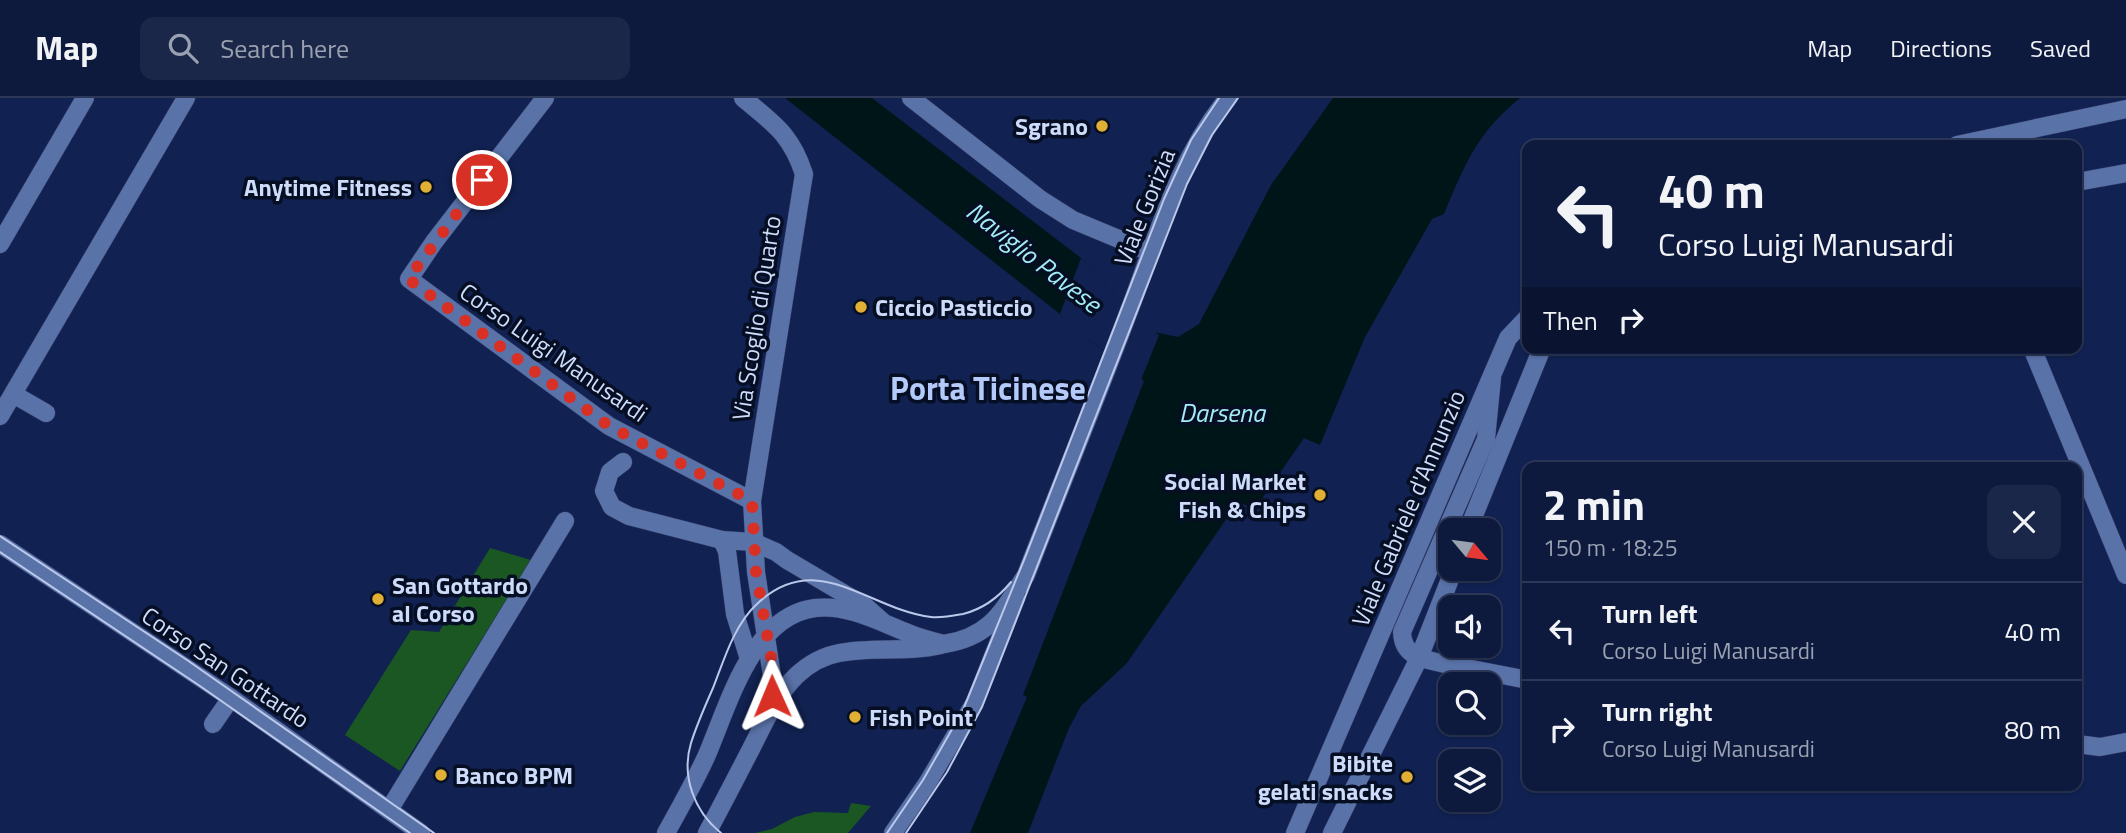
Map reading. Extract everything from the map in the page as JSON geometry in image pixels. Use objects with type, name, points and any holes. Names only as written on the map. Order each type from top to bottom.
[{"type":"street","points":[[0,244],[85,98]]},
{"type":"street","points":[[0,416],[186,98]]},
{"type":"street","name":"Corso Luigi Manusardi","points":[[545,98],[408,279],[609,426],[752,501]]},
{"type":"street","name":"Via Scoglio di Quarto","points":[[743,98],[779,127],[792,144],[804,174],[752,501],[753,542],[772,676],[767,716]]},
{"type":"street","points":[[911,98],[1040,199],[1073,220],[1150,252]]},
{"type":"street","name":"Viale Gorizia","points":[[1026,575],[1172,194],[1189,160],[1228,98]]},
{"type":"street","points":[[1980,140],[2126,108]]},
{"type":"street","points":[[2082,181],[2126,173]]},
{"type":"street","name":"Viale Gabriele d'Annunzio","points":[[1295,833],[1497,361],[1508,338],[1522,323]]},
{"type":"street","points":[[1473,518],[1540,354]]},
{"type":"street","points":[[2034,354],[2079,462]]},
{"type":"street","points":[[1497,361],[1491,383],[1486,439],[1402,632],[1406,648],[1419,658],[1522,679]]},
{"type":"street","points":[[13,394],[46,413]]},
{"type":"street","points":[[623,462],[610,472],[604,491],[612,507],[629,516],[722,540],[753,542],[776,552],[786,561],[866,607],[883,622]]},
{"type":"street","points":[[2082,469],[2126,575]]},
{"type":"street","points":[[389,810],[565,521]]},
{"type":"street","points":[[722,540],[727,551],[734,614],[749,659]]},
{"type":"street","name":"Corso San Gottardo","points":[[0,544],[231,698],[421,833]]},
{"type":"street","points":[[708,833],[767,716],[795,677],[807,666],[821,658],[839,653],[906,650],[963,642],[983,630],[1005,609],[1026,575]]},
{"type":"street","points":[[893,833],[928,782],[975,702],[1002,628],[1026,575]]},
{"type":"street","points":[[1332,833],[1409,680],[1449,581]]},
{"type":"street","points":[[666,833],[704,761],[749,659],[767,634],[792,615],[815,608],[841,609],[944,644]]},
{"type":"street","points":[[1409,680],[1415,670],[1424,663],[1445,664]]},
{"type":"street","points":[[214,724],[231,698]]},
{"type":"street","points":[[2082,745],[2100,747],[2126,742]]},
{"type":"green space","points":[[490,548],[531,560],[400,771],[345,735],[411,630],[439,632]]},
{"type":"green space","points":[[851,803],[871,806],[848,833],[755,833],[814,812],[848,813]]},
{"type":"water","name":"Darsena","points":[[785,98],[872,98],[1081,258],[1136,318],[1154,332],[1178,337],[1199,324],[1271,185],[1333,98],[1520,98],[1483,137],[1466,165],[1444,214],[1432,219],[1365,337],[1320,445],[1304,438],[1255,509],[1238,502],[1127,663],[1081,706],[1069,728],[1028,833],[970,833],[1027,697],[1023,695],[1144,381]]},
{"type":"pier","points":[[1081,258],[1136,318],[1159,335],[1141,380],[1060,314]]},
{"type":"tram line","points":[[887,833],[923,780],[963,710],[1164,199],[1191,140],[1219,98]]},
{"type":"tram line","points":[[906,833],[947,772],[982,707],[1187,184],[1212,135],[1238,98]]},
{"type":"tram line","points":[[0,536],[187,660],[434,833]]},
{"type":"tram line","points":[[0,552],[200,686],[410,833]]},
{"type":"tram line","points":[[721,833],[697,804],[689,780],[688,755],[730,643],[757,604],[779,588],[801,581],[822,581],[843,586],[908,612],[943,617],[963,614],[984,606],[1011,582]]},
{"type":"place","name":"Sgrano","points":[[1102,126]]},
{"type":"place","name":"Anytime Fitness","points":[[426,187]]},
{"type":"place","name":"Ciccio Pasticcio","points":[[861,307]]},
{"type":"place","name":"Social Market Fish & Chips","points":[[1320,495]]},
{"type":"place","name":"San Gottardo al Corso","points":[[378,599]]},
{"type":"place","name":"Fish Point","points":[[855,717]]},
{"type":"place","name":"Banco BPM","points":[[441,775]]},
{"type":"place","name":"Bibite gelati snacks","points":[[1407,777]]},
{"type":"district","name":"Porta Ticinese","points":[[988,388]]},
{"type":"route","points":[[482,180],[408,279],[609,426],[752,501],[756,572],[771,657],[772,696]]},
{"type":"water label","name":"Naviglio Pavese","points":[[1034,257]]}]
